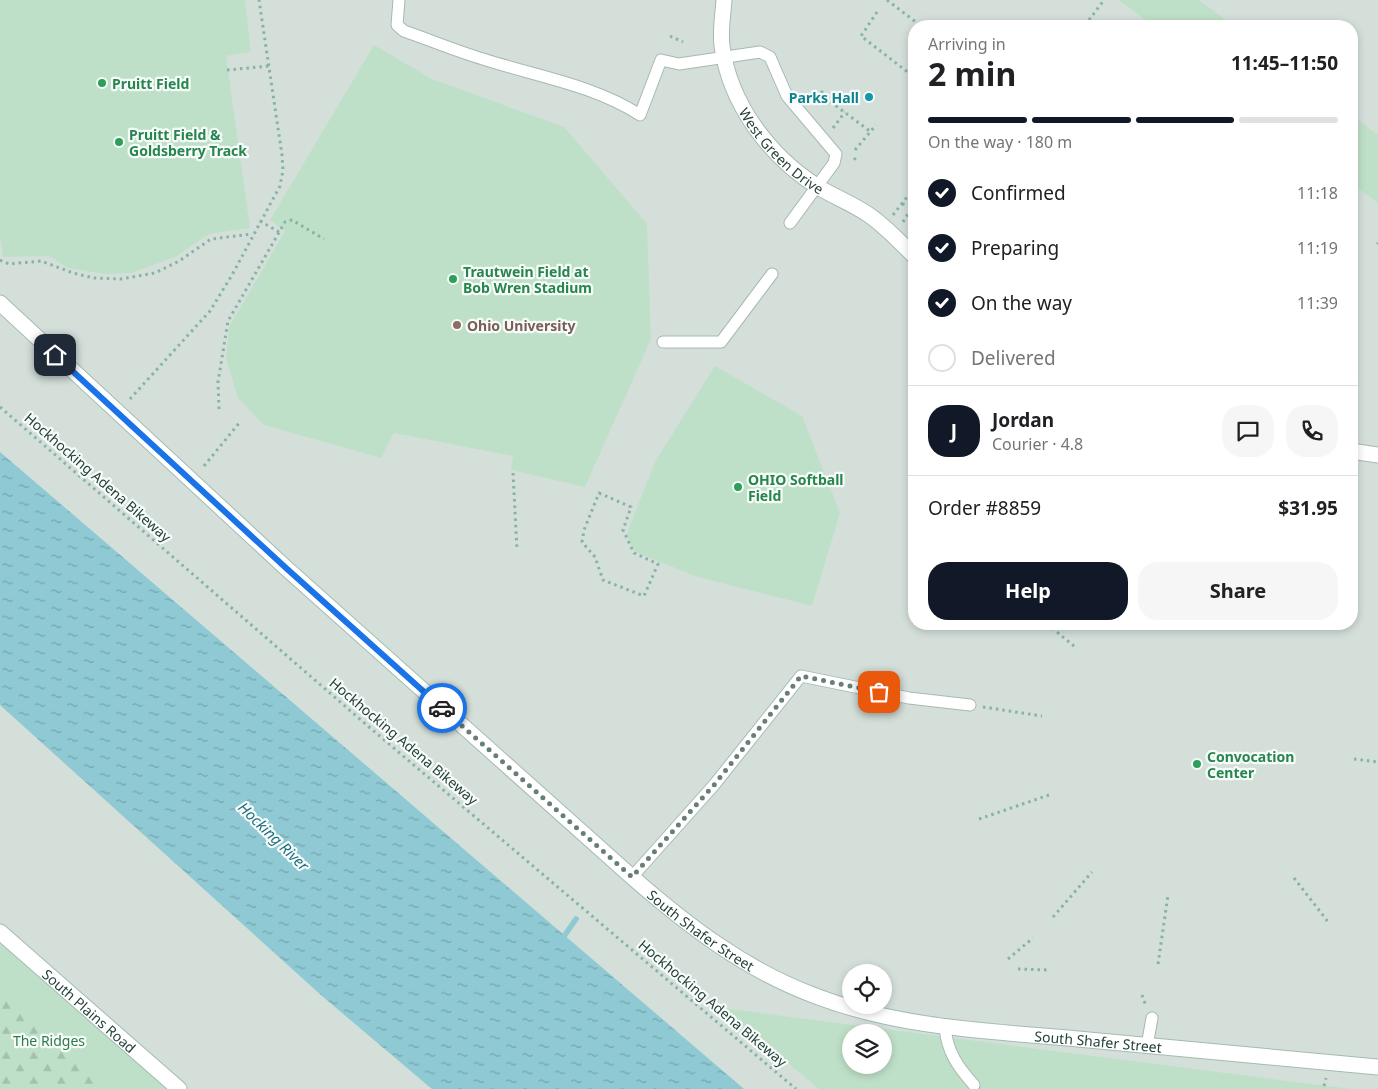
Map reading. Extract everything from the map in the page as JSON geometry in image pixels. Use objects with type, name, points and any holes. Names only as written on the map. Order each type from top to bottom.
[{"type":"street","name":"West Green Drive","points":[[724,0],[722,44],[724,59],[740,103],[762,137],[792,168],[818,186],[868,214],[890,231],[908,250]]},
{"type":"street","name":"South Shafer Street","points":[[0,303],[286,568],[632,877],[683,922],[734,957],[775,978],[848,1008],[891,1019],[945,1027],[1378,1067]]},
{"type":"street","points":[[1358,452],[1378,455]]},
{"type":"street","name":"South Plains Road","points":[[0,932],[179,1089]]},
{"type":"lane","points":[[399,0],[397,25],[404,31],[483,59],[532,72],[623,103],[640,115],[661,60],[680,64],[724,59],[760,52],[770,58],[787,96],[836,154],[834,164],[790,223]]},
{"type":"lane","points":[[663,342],[721,342],[772,274]]},
{"type":"lane","points":[[632,877],[714,785],[801,676],[909,698],[970,705]]},
{"type":"lane","points":[[1147,1046],[1152,1018]]},
{"type":"lane","points":[[945,1027],[947,1044],[951,1055],[958,1068],[974,1086]]},
{"type":"path","points":[[130,399],[210,311],[232,275],[280,186],[283,170],[259,0]]},
{"type":"path","points":[[887,0],[913,20]]},
{"type":"path","points":[[1089,20],[1104,0]]},
{"type":"path","points":[[877,12],[861,36],[908,72]]},
{"type":"path","points":[[670,36],[684,42]]},
{"type":"path","points":[[228,70],[269,66]]},
{"type":"path","points":[[812,106],[825,88]]},
{"type":"path","points":[[820,94],[871,132]]},
{"type":"path","points":[[833,128],[845,112]]},
{"type":"path","points":[[855,150],[876,125]]},
{"type":"path","points":[[854,158],[858,162]]},
{"type":"path","points":[[892,215],[908,196]]},
{"type":"path","points":[[902,204],[908,204]]},
{"type":"path","points":[[903,223],[908,214]]},
{"type":"path","points":[[219,409],[218,382],[228,321],[285,222],[290,219],[324,239]]},
{"type":"path","points":[[260,221],[279,232]]},
{"type":"path","points":[[0,260],[9,264],[41,261],[73,273],[94,278],[121,279],[155,273],[180,261],[210,239],[252,234]]},
{"type":"path","name":"Hockhocking Adena Bikeway","points":[[0,407],[369,727],[796,1089]]},
{"type":"path","points":[[204,466],[240,422]]},
{"type":"path","points":[[512,473],[517,550]]},
{"type":"path","points":[[599,493],[632,507],[623,530],[634,553],[658,564],[644,596],[603,580],[595,556],[582,542],[584,530],[599,493]]},
{"type":"path","points":[[578,544],[582,542]]},
{"type":"path","points":[[1054,630],[1074,646]]},
{"type":"path","points":[[970,705],[1042,716]]},
{"type":"path","points":[[1354,759],[1378,762]]},
{"type":"path","points":[[979,819],[1049,794]]},
{"type":"path","points":[[1053,917],[1092,872]]},
{"type":"path","points":[[1294,878],[1329,923]]},
{"type":"path","points":[[1158,964],[1168,895]]},
{"type":"path","points":[[1008,959],[1033,938]]},
{"type":"path","points":[[1018,969],[1049,970]]},
{"type":"shaded area","name":"Ohio University","points":[[0,0],[1378,0],[1378,1089],[0,1089]]},
{"type":"green space","name":"Pruitt Field & Goldsberry Track","points":[[0,0],[245,0],[251,52],[226,56],[250,228],[209,234],[175,257],[131,273],[105,274],[68,268],[49,256],[3,257],[0,236]]},
{"type":"green space","points":[[1119,0],[1199,0],[1226,20],[1146,20]]},
{"type":"green space","name":"Trautwein Field at Bob Wren Stadium","points":[[374,45],[432,79],[564,127],[647,224],[651,339],[585,487],[511,470],[513,456],[394,433],[381,458],[264,425],[238,398],[226,359],[229,327],[285,231],[270,220]]},
{"type":"green space","points":[[1358,120],[1378,135],[1378,203],[1358,188]]},
{"type":"green space","name":"OHIO Softball Field","points":[[715,366],[802,416],[840,513],[812,606],[698,577],[635,552],[626,536],[655,462]]},
{"type":"green space","name":"The Ridges","points":[[0,932],[179,1089],[0,1089]]},
{"type":"green space","points":[[0,995],[107,1089],[0,1089]]},
{"type":"green space","points":[[722,1008],[846,1024],[842,1024],[842,1074],[892,1074],[892,1030],[1352,1089],[819,1089]]},
{"type":"water","name":"Hocking River","points":[[0,452],[744,1089],[432,1089],[322,996],[0,705]]},
{"type":"waterway","points":[[560,942],[576,919]]},
{"type":"way so far","points":[[442,708],[632,877],[714,785],[801,676],[879,692]]},
{"type":"place","name":"Pruitt Field","points":[[102,83]]},
{"type":"place","name":"Parks Hall","points":[[869,97]]},
{"type":"place","name":"Pruitt Field & Goldsberry Track","points":[[119,142]]},
{"type":"place","name":"Trautwein Field at Bob Wren Stadium","points":[[453,279]]},
{"type":"place","name":"Ohio University","points":[[457,325]]},
{"type":"place","name":"OHIO Softball Field","points":[[738,487]]},
{"type":"place","name":"Convocation Center","points":[[1197,764]]},
{"type":"route","points":[[55,355],[286,568],[442,708]]}]
